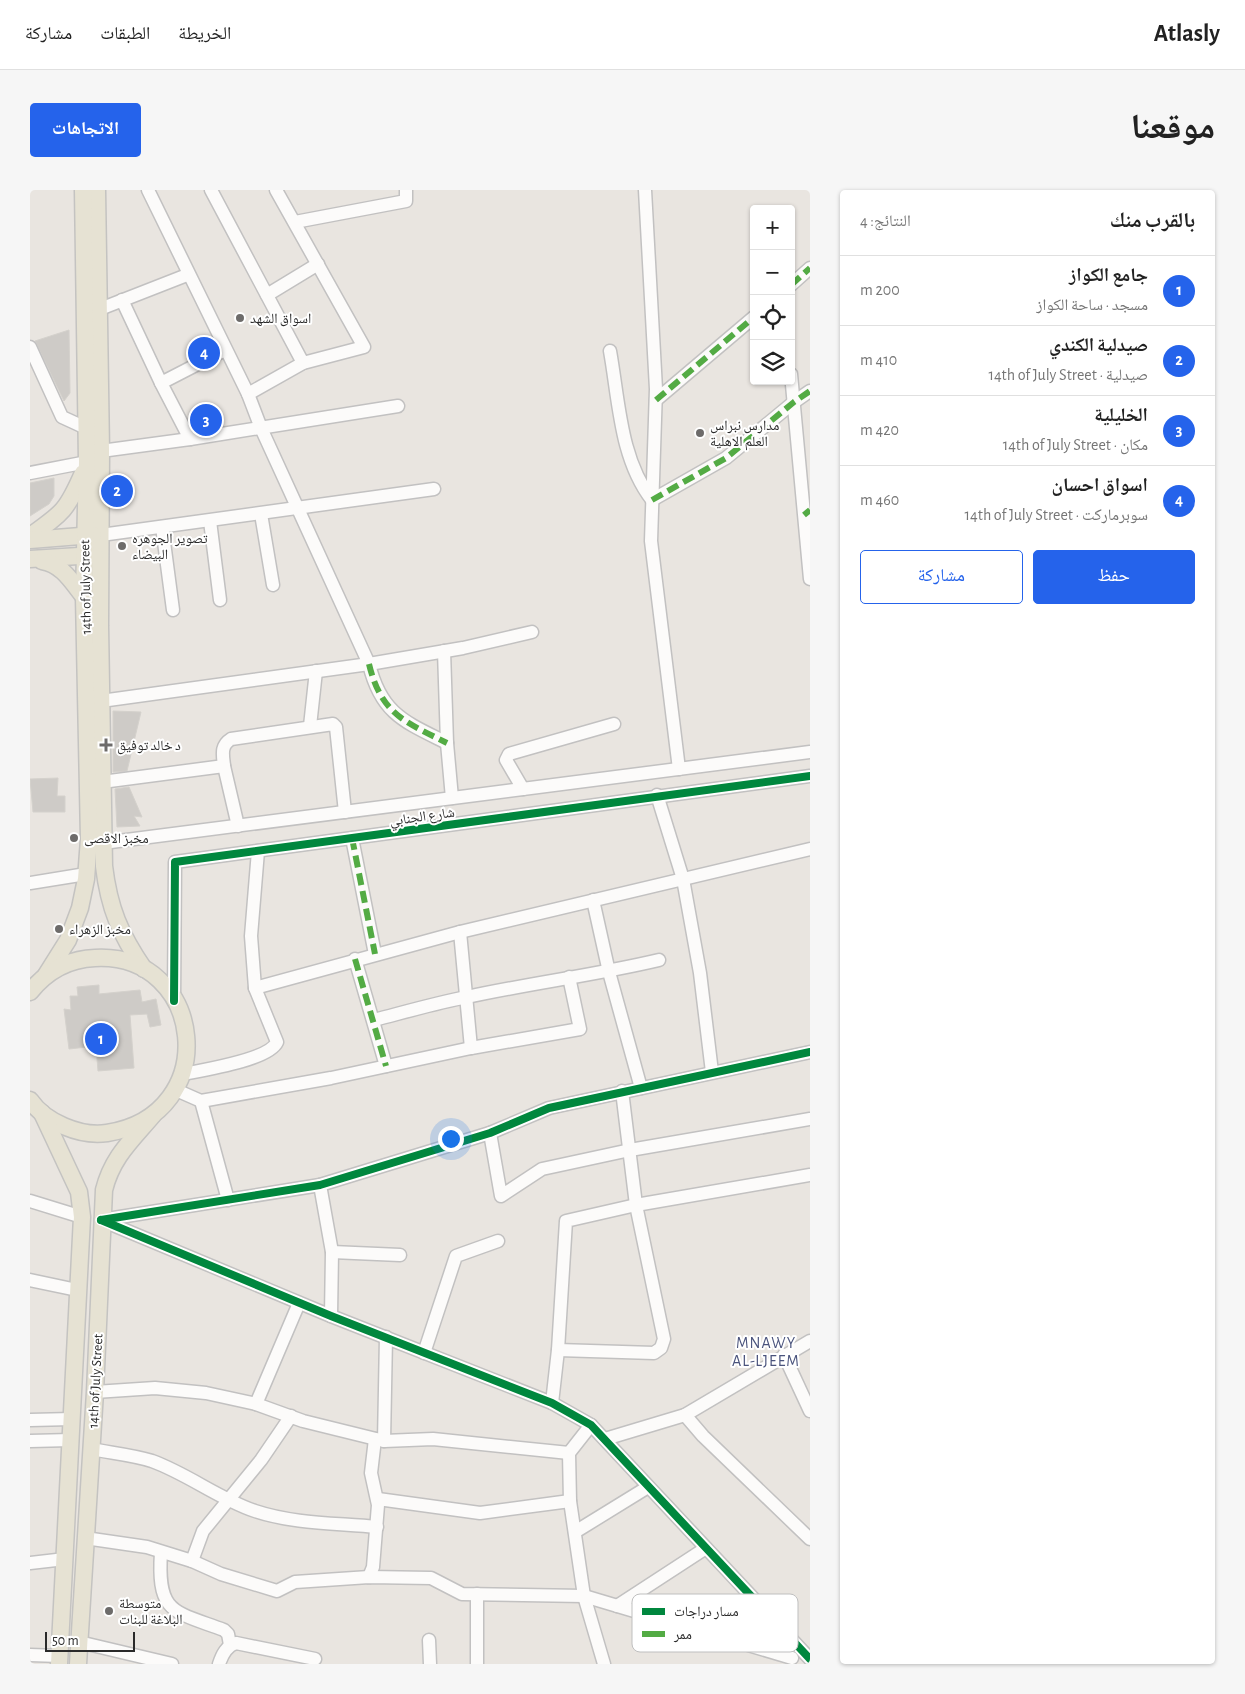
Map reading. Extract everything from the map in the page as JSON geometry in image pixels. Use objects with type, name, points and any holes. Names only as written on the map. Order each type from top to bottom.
[{"type":"main road","name":"14th of July Street","points":[[78,1664],[95,1392],[101,1220],[104,1190],[108,1171],[118,1155],[176,1090],[183,1074],[188,1044],[182,1015],[167,989],[144,969],[125,941],[107,892],[103,843],[101,701],[86,428],[83,190]]},
{"type":"main road","name":"14th of July Street","points":[[92,536],[101,451],[97,190]]},
{"type":"main road","points":[[30,538],[63,512],[71,501],[88,462]]},
{"type":"main road","points":[[30,538],[92,536]]},
{"type":"main road","name":"14th of July Street","points":[[36,983],[68,940],[80,908],[86,874],[89,839],[84,597],[92,555]]},
{"type":"main road","points":[[31,559],[92,555]]},
{"type":"main road","points":[[31,559],[53,562],[66,574],[84,597]]},
{"type":"main road","points":[[36,983],[64,964],[84,958],[105,957],[125,961],[144,969]]},
{"type":"main road","name":"14th of July Street","points":[[34,1105],[79,1192],[82,1217],[60,1660]]},
{"type":"main road","points":[[34,1105],[59,1124],[78,1131],[104,1133],[130,1128],[153,1115]]},
{"type":"street","points":[[148,190],[187,275],[248,394],[261,428],[369,664],[374,686],[399,718],[447,743]]},
{"type":"street","points":[[211,190],[303,363]]},
{"type":"street","points":[[248,394],[303,363],[364,347],[276,190]]},
{"type":"street","points":[[295,222],[406,201],[406,190]]},
{"type":"street","points":[[646,190],[656,400],[651,541],[679,769]]},
{"type":"street","points":[[267,295],[318,264]]},
{"type":"street","points":[[795,281],[810,268]]},
{"type":"street","points":[[100,309],[187,275]]},
{"type":"street","points":[[122,300],[190,439]]},
{"type":"street","points":[[656,400],[750,320]]},
{"type":"street","points":[[30,347],[62,417],[86,428]]},
{"type":"street","points":[[161,383],[225,350]]},
{"type":"street","points":[[610,351],[629,459],[640,485],[652,500]]},
{"type":"street","points":[[792,385],[807,513],[810,579]]},
{"type":"street","points":[[652,500],[726,458],[810,391]]},
{"type":"street","points":[[101,451],[398,406]]},
{"type":"street","points":[[30,473],[88,462]]},
{"type":"street","points":[[92,536],[434,489]]},
{"type":"street","points":[[261,514],[273,585]]},
{"type":"street","points":[[210,521],[220,600]]},
{"type":"street","points":[[162,527],[173,610]]},
{"type":"street","points":[[101,701],[369,664],[444,651],[532,632]]},
{"type":"street","points":[[444,651],[447,743],[452,798]]},
{"type":"street","points":[[310,726],[316,671]]},
{"type":"street","points":[[238,826],[224,766],[223,748],[225,743],[231,740],[327,723],[333,724],[336,727],[345,812]]},
{"type":"street","points":[[523,789],[506,760],[509,754],[614,724]]},
{"type":"street","name":"شارع الجنابي","points":[[103,843],[810,752]]},
{"type":"street","points":[[102,782],[224,766]]},
{"type":"street","name":"شارع الجنابي","points":[[174,1001],[175,862],[810,776]]},
{"type":"street","points":[[657,796],[683,879],[700,973],[712,1072]]},
{"type":"street","points":[[352,838],[375,954]]},
{"type":"street","points":[[256,988],[355,959],[460,932],[810,849]]},
{"type":"street","points":[[183,1074],[230,1064],[271,1051],[277,1042],[256,988],[251,936],[258,851]]},
{"type":"street","points":[[30,883],[86,874]]},
{"type":"street","points":[[593,900],[609,972],[641,1088]]},
{"type":"street","points":[[460,932],[471,1048]]},
{"type":"street","points":[[355,959],[386,1066]]},
{"type":"street","points":[[374,1020],[466,997],[569,977],[609,972],[660,960]]},
{"type":"street","points":[[176,1090],[201,1101],[471,1048],[580,1029],[569,977]]},
{"type":"street","points":[[101,1220],[320,1185],[490,1134],[549,1108],[810,1052]]},
{"type":"street","points":[[558,1350],[654,1353],[661,1348],[664,1339],[636,1205],[622,1091]]},
{"type":"street","points":[[201,1101],[228,1200]]},
{"type":"street","points":[[490,1134],[501,1196],[542,1169],[630,1150],[810,1120]]},
{"type":"street","points":[[552,1402],[558,1350],[566,1221],[636,1205],[810,1175]]},
{"type":"street","points":[[320,1185],[332,1252],[331,1316]]},
{"type":"street","points":[[30,1201],[82,1217]]},
{"type":"street","points":[[101,1220],[331,1316],[552,1402],[591,1425],[749,1594]]},
{"type":"street","points":[[424,1353],[456,1256],[498,1241]]},
{"type":"street","points":[[332,1252],[400,1255]]},
{"type":"street","points":[[30,1280],[77,1290]]},
{"type":"street","points":[[256,1404],[299,1302]]},
{"type":"street","points":[[369,1577],[373,1567],[378,1499],[371,1473],[379,1440],[386,1337]]},
{"type":"street","points":[[605,1440],[686,1415],[810,1341]]},
{"type":"street","points":[[784,1355],[810,1411]]},
{"type":"street","points":[[95,1392],[155,1388],[206,1392],[256,1404],[291,1416],[379,1440],[433,1438],[569,1454]]},
{"type":"street","points":[[686,1415],[703,1436],[810,1539]]},
{"type":"street","points":[[192,1561],[204,1530],[272,1446],[291,1416]]},
{"type":"street","points":[[30,1420],[72,1419]]},
{"type":"street","points":[[591,1425],[569,1454],[570,1501],[584,1596],[604,1664]]},
{"type":"street","points":[[30,1441],[71,1440]]},
{"type":"street","points":[[91,1449],[151,1461],[203,1485],[228,1500],[256,1511],[289,1520],[377,1527]]},
{"type":"street","points":[[575,1532],[648,1487]]},
{"type":"street","points":[[378,1499],[480,1513],[570,1501]]},
{"type":"street","points":[[85,1538],[134,1545],[161,1552],[192,1561],[221,1574],[277,1591],[295,1582],[369,1577],[432,1578],[452,1590],[477,1594],[584,1596],[632,1611]]},
{"type":"street","points":[[635,1594],[706,1548]]},
{"type":"street","points":[[161,1552],[159,1581],[165,1598],[174,1612],[224,1630],[228,1634],[230,1644],[219,1664]]},
{"type":"street","points":[[30,1563],[65,1559]]},
{"type":"street","points":[[477,1594],[477,1664]]},
{"type":"street","points":[[616,1606],[632,1596]]},
{"type":"street","points":[[429,1640],[430,1664]]},
{"type":"street","points":[[79,1642],[172,1664]]},
{"type":"street","points":[[230,1644],[236,1643],[315,1659]]},
{"type":"street","points":[[798,1646],[810,1659]]},
{"type":"street","points":[[772,1652],[792,1658]]},
{"type":"street","points":[[30,1656],[60,1660]]},
{"type":"building","points":[[69,330],[70,393],[64,401],[35,341]]},
{"type":"building","points":[[54,478],[54,496],[49,504],[30,516],[30,483]]},
{"type":"building","points":[[113,711],[141,712],[127,771],[113,772]]},
{"type":"building","points":[[58,778],[57,796],[65,796],[65,812],[33,812],[30,779]]},
{"type":"building","points":[[129,787],[142,817],[134,816],[140,826],[117,827],[115,789]]},
{"type":"building","points":[[99,985],[99,994],[140,990],[142,1002],[156,999],[161,1025],[150,1027],[147,1014],[130,1015],[134,1068],[98,1071],[96,1046],[69,1049],[64,1009],[71,1010],[70,996],[78,996],[77,987]]},
{"type":"marked path","points":[[795,281],[810,268]]},
{"type":"marked path","points":[[656,400],[750,320]]},
{"type":"marked path","points":[[652,500],[726,458],[810,391]]},
{"type":"marked path","points":[[804,515],[810,510]]},
{"type":"marked path","points":[[369,664],[380,694],[388,705],[407,722],[447,743]]},
{"type":"marked path","points":[[352,838],[375,954]]},
{"type":"marked path","points":[[355,959],[386,1066]]},
{"type":"cycle path","points":[[174,1001],[175,862],[810,776]]},
{"type":"cycle path","points":[[101,1220],[320,1185],[490,1133],[549,1108],[810,1052]]},
{"type":"cycle path","points":[[101,1220],[331,1316],[552,1403],[591,1425],[749,1594]]},
{"type":"cycle path","points":[[798,1646],[810,1659]]},
{"type":"place","name":"اسواق الشهد","points":[[240,318]]},
{"type":"place","name":"اسواق احسان","points":[[204,353]]},
{"type":"place","name":"الخليلية","points":[[206,420]]},
{"type":"place","name":"مدارس نبراس العلم الاهلية","points":[[700,433]]},
{"type":"place","name":"صيدلية الكندي","points":[[117,491]]},
{"type":"place","name":"تصوير الجوهره البيضاء","points":[[122,546]]},
{"type":"place","name":"د خالد توفيق","points":[[106,745]]},
{"type":"place","name":"مخبز الاقصى","points":[[74,838]]},
{"type":"place","name":"مخبز الزهراء","points":[[59,929]]},
{"type":"place","name":"جامع الكواز","points":[[101,1039]]},
{"type":"place","name":"متوسطة البلاغة للبنات","points":[[109,1611]]},
{"type":"district","name":"MNAWY AL-LJEEM","points":[[766,1351]]}]
